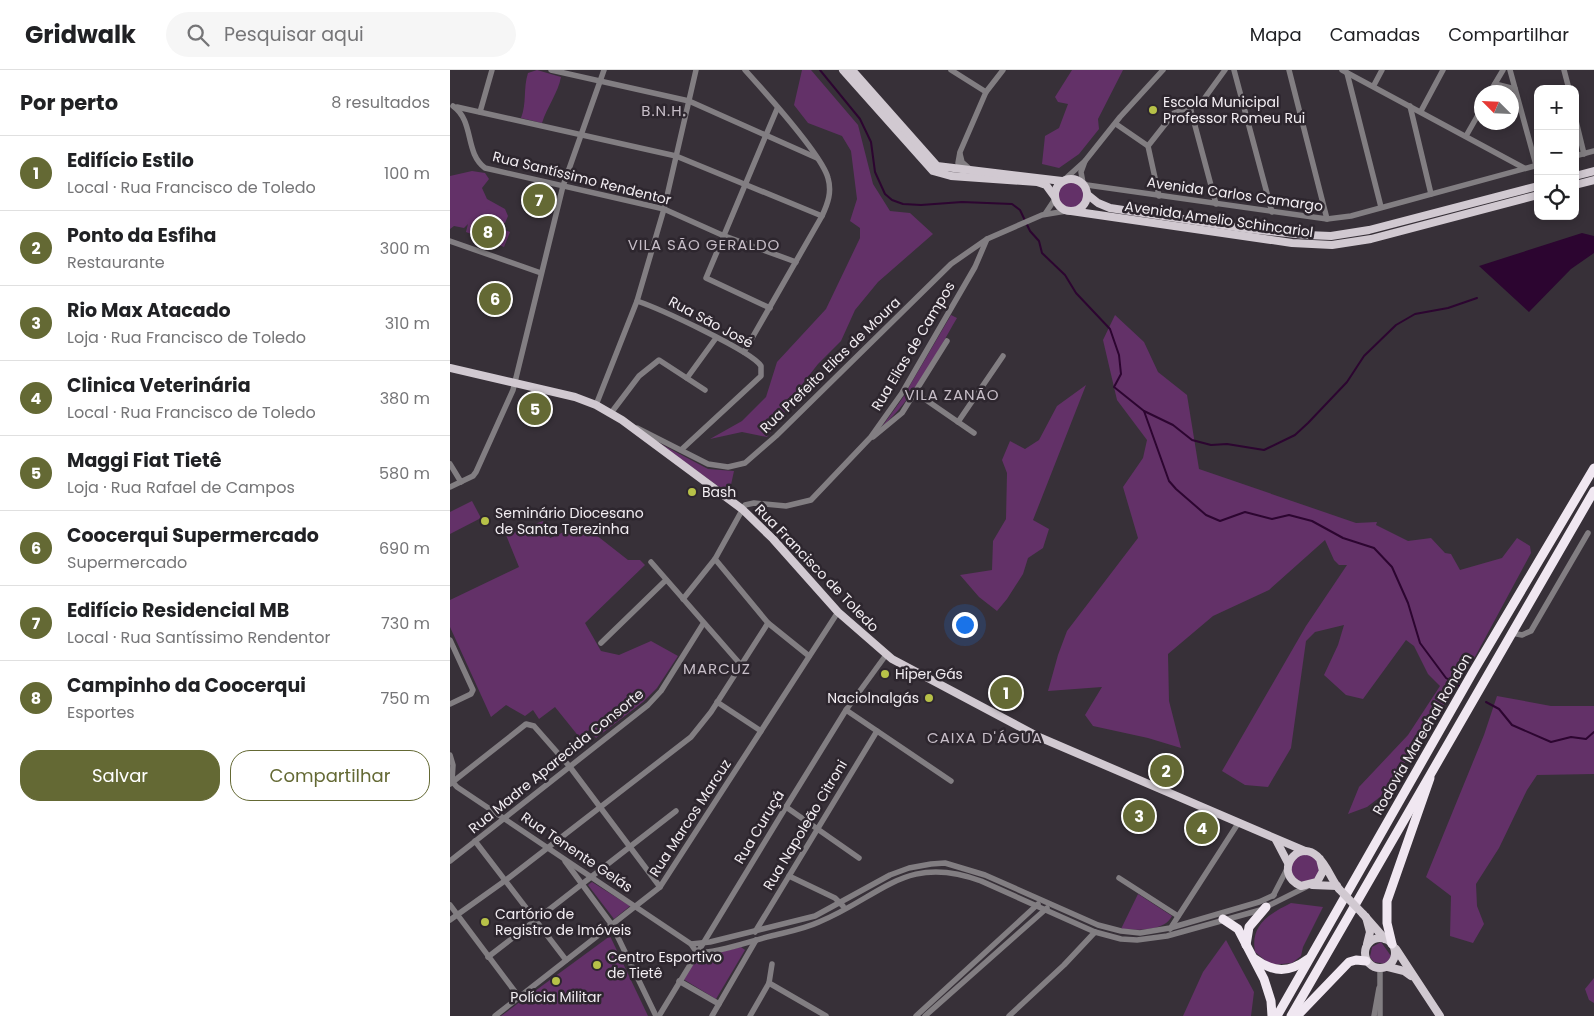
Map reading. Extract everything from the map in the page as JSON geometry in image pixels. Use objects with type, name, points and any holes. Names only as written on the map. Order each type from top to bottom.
[{"type":"highway","name":"Rodovia Marechal Rondon","points":[[1277,1016],[1473,672],[1594,468]]},
{"type":"highway","name":"Rodovia Marechal Rondon","points":[[1291,1016],[1594,491]]},
{"type":"highway","points":[[1391,943],[1386,923],[1387,901],[1424,800],[1434,766]]},
{"type":"highway","points":[[1246,946],[1249,927],[1265,908]]},
{"type":"highway","points":[[1224,919],[1234,925],[1269,990],[1272,1016]]},
{"type":"highway","points":[[1252,957],[1273,970],[1281,971],[1295,968],[1310,958]]},
{"type":"highway","points":[[1297,1016],[1348,962],[1356,960],[1366,961]]},
{"type":"main road","points":[[843,70],[928,168],[944,175],[969,173],[1064,180],[1076,179],[1083,183],[1087,195],[1081,208],[1069,211],[1059,206],[1046,185],[1037,182],[969,173],[959,160],[950,169],[941,168],[932,162],[852,70]]},
{"type":"main road","points":[[1579,175],[1594,171]]},
{"type":"main road","points":[[1055,197],[1056,187],[1064,180]]},
{"type":"main road","points":[[1579,184],[1594,180]]},
{"type":"main road","name":"Avenida Amelio Schincariol","points":[[1087,195],[1098,203],[1110,208],[1249,229],[1306,236],[1331,236],[1369,230],[1534,187]]},
{"type":"main road","name":"Avenida Amelio Schincariol","points":[[1069,211],[1292,243],[1332,245],[1371,239],[1534,196]]},
{"type":"main road","name":"Rua Francisco de Toledo","points":[[450,368],[575,397],[596,404],[622,420],[742,509],[773,539],[838,612],[886,654],[914,672],[1040,737],[1305,851]]},
{"type":"main road","points":[[1276,840],[1288,866],[1288,875],[1296,884],[1338,887]]},
{"type":"main road","points":[[1288,866],[1295,854],[1305,851],[1316,855],[1338,887],[1391,943],[1440,1016]]},
{"type":"main road","points":[[1309,886],[1320,877],[1322,871],[1320,859]]},
{"type":"main road","points":[[1365,915],[1370,932],[1365,950],[1366,961],[1370,966],[1404,971],[1417,983]]},
{"type":"main road","points":[[1367,945],[1377,938],[1391,943]]},
{"type":"main road","points":[[1384,968],[1394,959],[1391,943]]},
{"type":"street","points":[[480,112],[492,70]]},
{"type":"street","points":[[551,70],[689,102],[766,134],[818,159]]},
{"type":"street","points":[[450,487],[476,472],[515,384],[563,186],[604,70]]},
{"type":"street","points":[[596,404],[637,301],[664,209],[696,70]]},
{"type":"street","points":[[744,352],[822,216],[829,202],[830,191],[828,178],[818,159],[745,70]]},
{"type":"street","points":[[951,70],[986,92]]},
{"type":"street","points":[[969,173],[959,160],[986,92],[1003,70]]},
{"type":"street","points":[[1064,180],[1085,161],[1163,70]]},
{"type":"street","points":[[1148,146],[1174,113],[1204,101],[1225,70]]},
{"type":"street","points":[[1234,70],[1272,212]]},
{"type":"street","points":[[1289,70],[1327,219]]},
{"type":"street","points":[[1374,85],[1382,70]]},
{"type":"street","points":[[1421,111],[1443,70]]},
{"type":"street","points":[[1499,85],[1495,84],[1503,70]]},
{"type":"street","points":[[1510,70],[1514,85]]},
{"type":"street","points":[[1564,70],[1568,85]]},
{"type":"street","points":[[1345,71],[1374,85],[1524,168]]},
{"type":"street","points":[[1345,71],[1381,207]]},
{"type":"street","points":[[1519,103],[1534,155]]},
{"type":"street","points":[[451,106],[676,156],[822,216]]},
{"type":"street","name":"Rua Santíssimo Rendentor","points":[[451,106],[466,120],[473,152],[485,168],[664,209],[722,235],[796,262]]},
{"type":"street","points":[[1410,106],[1430,194]]},
{"type":"street","points":[[1190,107],[1216,204]]},
{"type":"street","points":[[770,308],[706,280],[722,235],[777,109]]},
{"type":"street","points":[[1466,136],[1474,122]]},
{"type":"street","points":[[1116,124],[1148,146],[1159,196]]},
{"type":"street","points":[[1578,130],[1584,154]]},
{"type":"street","points":[[1579,155],[1594,151]]},
{"type":"street","points":[[1083,183],[1081,172],[1085,161]]},
{"type":"street","name":"Avenida Carlos Camargo","points":[[1083,183],[1102,188],[1327,219],[1351,216],[1534,166]]},
{"type":"street","name":"Avenida Carlos Camargo","points":[[1087,195],[1102,188]]},
{"type":"street","points":[[1043,215],[1055,197]]},
{"type":"street","name":"Rua Prefeito Elias de Moura","points":[[622,420],[708,464],[728,467],[745,463],[770,442],[951,264],[987,239],[1043,215],[1069,211]]},
{"type":"street","name":"Rua Elias de Campos","points":[[742,509],[745,505],[751,503],[786,506],[811,500],[870,438],[902,394],[975,267],[987,239]]},
{"type":"street","points":[[450,241],[541,273]]},
{"type":"street","name":"Rua São José","points":[[637,301],[660,309],[744,352],[758,362],[761,376],[681,450]]},
{"type":"street","points":[[687,378],[716,338]]},
{"type":"street","name":"Rua Elias de Campos","points":[[870,438],[884,430],[902,413],[947,341]]},
{"type":"street","points":[[958,422],[1003,356]]},
{"type":"street","points":[[611,413],[640,376],[659,360],[705,390]]},
{"type":"street","points":[[916,393],[974,433]]},
{"type":"street","points":[[450,464],[461,482]]},
{"type":"street","points":[[683,600],[715,560],[742,509]]},
{"type":"street","points":[[1512,633],[1522,635],[1531,631],[1588,532]]},
{"type":"street","points":[[715,560],[768,623],[810,656]]},
{"type":"street","points":[[651,562],[740,665]]},
{"type":"street","points":[[601,644],[666,580]]},
{"type":"street","name":"Rua Marcos Marcuz","points":[[495,1016],[660,887],[838,612]]},
{"type":"street","points":[[450,920],[506,880],[691,737],[700,728],[768,623]]},
{"type":"street","name":"Rua Madre Aparecida Consorte","points":[[450,861],[648,705],[661,691],[703,624]]},
{"type":"street","points":[[450,640],[473,690],[470,694],[450,704]]},
{"type":"street","name":"Rua Curuçá","points":[[657,1016],[679,981],[700,953],[702,944],[846,710],[886,654]]},
{"type":"street","points":[[717,702],[761,731]]},
{"type":"street","points":[[846,710],[950,781]]},
{"type":"street","points":[[451,781],[526,724],[538,729],[570,767],[660,887]]},
{"type":"street","name":"Rua Napoleão Citroni","points":[[754,932],[877,731]]},
{"type":"street","points":[[450,756],[453,765],[451,781]]},
{"type":"street","name":"Rua Tenente Gelás","points":[[451,781],[504,819],[636,906],[691,944],[700,953]]},
{"type":"street","points":[[786,807],[859,858]]},
{"type":"street","points":[[488,957],[676,811]]},
{"type":"street","points":[[1168,936],[1170,928],[1239,822]]},
{"type":"street","points":[[475,841],[566,960]]},
{"type":"street","points":[[562,857],[612,925],[657,1016]]},
{"type":"street","points":[[691,944],[702,944],[815,916],[842,904],[899,871],[938,864],[964,868],[985,875],[1098,925],[1121,931],[1140,933],[1170,928],[1259,902],[1274,895]]},
{"type":"street","points":[[1265,908],[1274,895],[1288,866]]},
{"type":"street","points":[[700,953],[818,923],[903,878],[921,872],[941,871],[962,874],[1094,932],[1121,939],[1137,940],[1168,936],[1265,908],[1309,886]]},
{"type":"street","points":[[789,876],[835,898],[842,904],[845,910]]},
{"type":"street","points":[[1119,878],[1178,916]]},
{"type":"street","points":[[916,1016],[1037,906],[1041,900]]},
{"type":"street","points":[[925,1016],[1051,904]]},
{"type":"street","points":[[450,905],[519,998]]},
{"type":"street","points":[[1008,1016],[1064,965],[1094,932]]},
{"type":"street","points":[[712,1016],[756,940]]},
{"type":"street","points":[[750,1016],[769,983],[772,964]]},
{"type":"street","points":[[1374,1016],[1384,968]]},
{"type":"street","points":[[679,981],[719,1004]]},
{"type":"street","points":[[769,983],[826,1016]]},
{"type":"street","points":[[1380,986],[1380,1016]]},
{"type":"shaded area","points":[[537,70],[561,77],[542,123],[521,118],[528,73]]},
{"type":"shaded area","points":[[802,70],[811,70],[858,125],[873,184],[890,211],[910,213],[933,234],[878,282],[855,310],[841,341],[818,364],[796,392],[782,417],[767,437],[742,432],[710,439],[742,421],[766,397],[777,362],[826,309],[860,238],[860,228],[850,221],[857,199],[851,151],[842,136],[808,123],[794,105]]},
{"type":"shaded area","points":[[1072,70],[1123,70],[1098,119],[1099,129],[1079,154],[1059,168],[1042,164],[1045,136],[1059,128],[1068,104],[1058,102],[1055,97]]},
{"type":"shaded area","points":[[472,171],[485,173],[489,179],[482,188],[487,199],[505,209],[508,216],[505,223],[493,225],[510,232],[504,247],[466,232],[468,224],[464,228],[454,226],[450,229],[450,176]]},
{"type":"shaded area","points":[[1071,181],[1081,185],[1085,195],[1081,205],[1071,209],[1061,205],[1057,195],[1061,185]]},
{"type":"shaded area","points":[[1582,233],[1594,236],[1594,253],[1571,269],[1529,312],[1479,266]]},
{"type":"shaded area","points":[[951,315],[957,318],[923,376],[904,403],[881,428],[902,399]]},
{"type":"shaded area","points":[[1115,315],[1144,342],[1158,372],[1187,395],[1199,469],[1356,523],[1377,522],[1376,525],[1408,541],[1431,538],[1445,553],[1451,554],[1460,570],[1502,558],[1517,538],[1530,546],[1531,553],[1476,655],[1417,746],[1380,797],[1367,807],[1348,814],[1359,787],[1408,735],[1440,686],[1428,674],[1414,646],[1406,640],[1363,699],[1346,695],[1324,675],[1338,645],[1344,625],[1315,632],[1306,641],[1291,748],[1268,787],[1245,785],[1222,771],[1306,626],[1347,565],[1339,565],[1334,560],[1325,540],[1269,590],[1213,616],[1168,654],[1169,701],[1181,748],[1148,738],[1093,726],[1085,715],[1102,687],[1048,691],[1067,631],[1138,538],[1123,487],[1143,458],[1147,440],[1117,400],[1103,340]]},
{"type":"shaded area","points":[[1086,385],[1033,520],[1049,529],[1043,548],[1028,558],[1023,574],[997,611],[979,597],[960,575],[992,570],[993,541],[1006,519],[1007,473],[1002,460],[1010,441],[1025,449],[1039,440],[1057,406]]},
{"type":"shaded area","points":[[657,442],[708,469],[734,471],[729,494]]},
{"type":"shaded area","points":[[472,501],[481,518],[450,534],[450,512]]},
{"type":"shaded area","points":[[543,521],[550,538],[571,529],[576,537],[591,531],[628,560],[640,560],[645,565],[585,623],[601,651],[619,655],[651,641],[678,656],[657,688],[643,702],[596,738],[589,730],[580,738],[555,707],[539,719],[533,710],[525,716],[506,705],[491,717],[450,627],[450,600],[519,567],[506,535]]},
{"type":"shaded area","points":[[1497,696],[1551,706],[1594,706],[1594,774],[1537,775],[1527,790],[1499,848],[1476,884],[1477,906],[1484,924],[1473,943],[1450,936],[1451,896],[1426,877],[1484,735]]},
{"type":"shaded area","points":[[1305,854],[1315,858],[1319,868],[1315,878],[1305,882],[1295,878],[1291,868],[1295,858]]},
{"type":"shaded area","points":[[592,882],[630,906],[614,919],[588,885]]},
{"type":"shaded area","points":[[1138,894],[1172,916],[1163,925],[1150,929],[1121,929]]},
{"type":"shaded area","points":[[1291,903],[1323,907],[1303,947],[1301,956],[1292,963],[1271,965],[1255,952],[1255,934],[1263,921]]},
{"type":"shaded area","name":"Centro Esportivo de Tietê","points":[[610,936],[648,1016],[501,1016]]},
{"type":"shaded area","points":[[1226,940],[1254,992],[1251,1016],[1183,1016],[1203,972]]},
{"type":"shaded area","points":[[1381,942],[1391,956],[1386,964],[1374,962],[1370,957],[1372,947]]},
{"type":"shaded area","points":[[741,947],[745,950],[716,999],[683,979],[697,958]]},
{"type":"shaded area","points":[[1594,978],[1594,1003],[1589,1000],[1585,989]]},
{"type":"waterway","points":[[820,70],[860,119],[871,142],[875,172],[885,194],[892,200],[903,204],[921,205],[962,202],[1012,204],[1020,210],[1030,231],[1039,241],[1042,253],[1065,275],[1076,293],[1110,329],[1119,355],[1121,374],[1114,387],[1144,411],[1169,481],[1176,489],[1206,515],[1220,521],[1245,512],[1272,519],[1289,515],[1312,521],[1343,538],[1374,548],[1392,567],[1408,603],[1420,643],[1446,678],[1461,687]]},
{"type":"waterway","points":[[1144,411],[1173,425],[1192,440],[1211,445],[1227,444],[1264,450],[1295,435],[1308,423],[1347,382],[1364,356],[1396,325],[1415,314],[1448,308],[1477,298]]},
{"type":"waterway","points":[[1486,702],[1499,709],[1512,725],[1551,742],[1571,737],[1586,739],[1594,732]]},
{"type":"place","name":"Escola Municipal Professor Romeu Rui","points":[[1153,110]]},
{"type":"place","name":"Edifício Residencial MB","points":[[539,200]]},
{"type":"place","name":"Campinho da Coocerqui","points":[[488,232]]},
{"type":"place","name":"Coocerqui Supermercado","points":[[495,299]]},
{"type":"place","name":"Maggi Fiat Tietê","points":[[535,409]]},
{"type":"place","name":"Bash","points":[[692,492]]},
{"type":"place","name":"Seminário Diocesano de Santa Terezinha","points":[[485,521]]},
{"type":"place","name":"Hiper Gás","points":[[885,674]]},
{"type":"place","name":"Edifício Estilo","points":[[1006,693]]},
{"type":"place","name":"Naciolnalgás","points":[[929,698]]},
{"type":"place","name":"Ponto da Esfiha","points":[[1166,771]]},
{"type":"place","name":"Rio Max Atacado","points":[[1139,816]]},
{"type":"place","name":"Clinica Veterinária","points":[[1202,828]]},
{"type":"place","name":"Cartório de Registro de Imóveis","points":[[485,922]]},
{"type":"place","name":"Centro Esportivo de Tietê","points":[[597,965]]},
{"type":"place","name":"Polícia Militar","points":[[556,981]]},
{"type":"district","name":"B.N.H.","points":[[664,110]]},
{"type":"district","name":"VILA SÃO GERALDO","points":[[704,244]]},
{"type":"district","name":"VILA ZANÃO","points":[[952,394]]},
{"type":"district","name":"MARCUZ","points":[[717,668]]},
{"type":"district","name":"CAIXA D'ÁGUA","points":[[985,737]]}]
